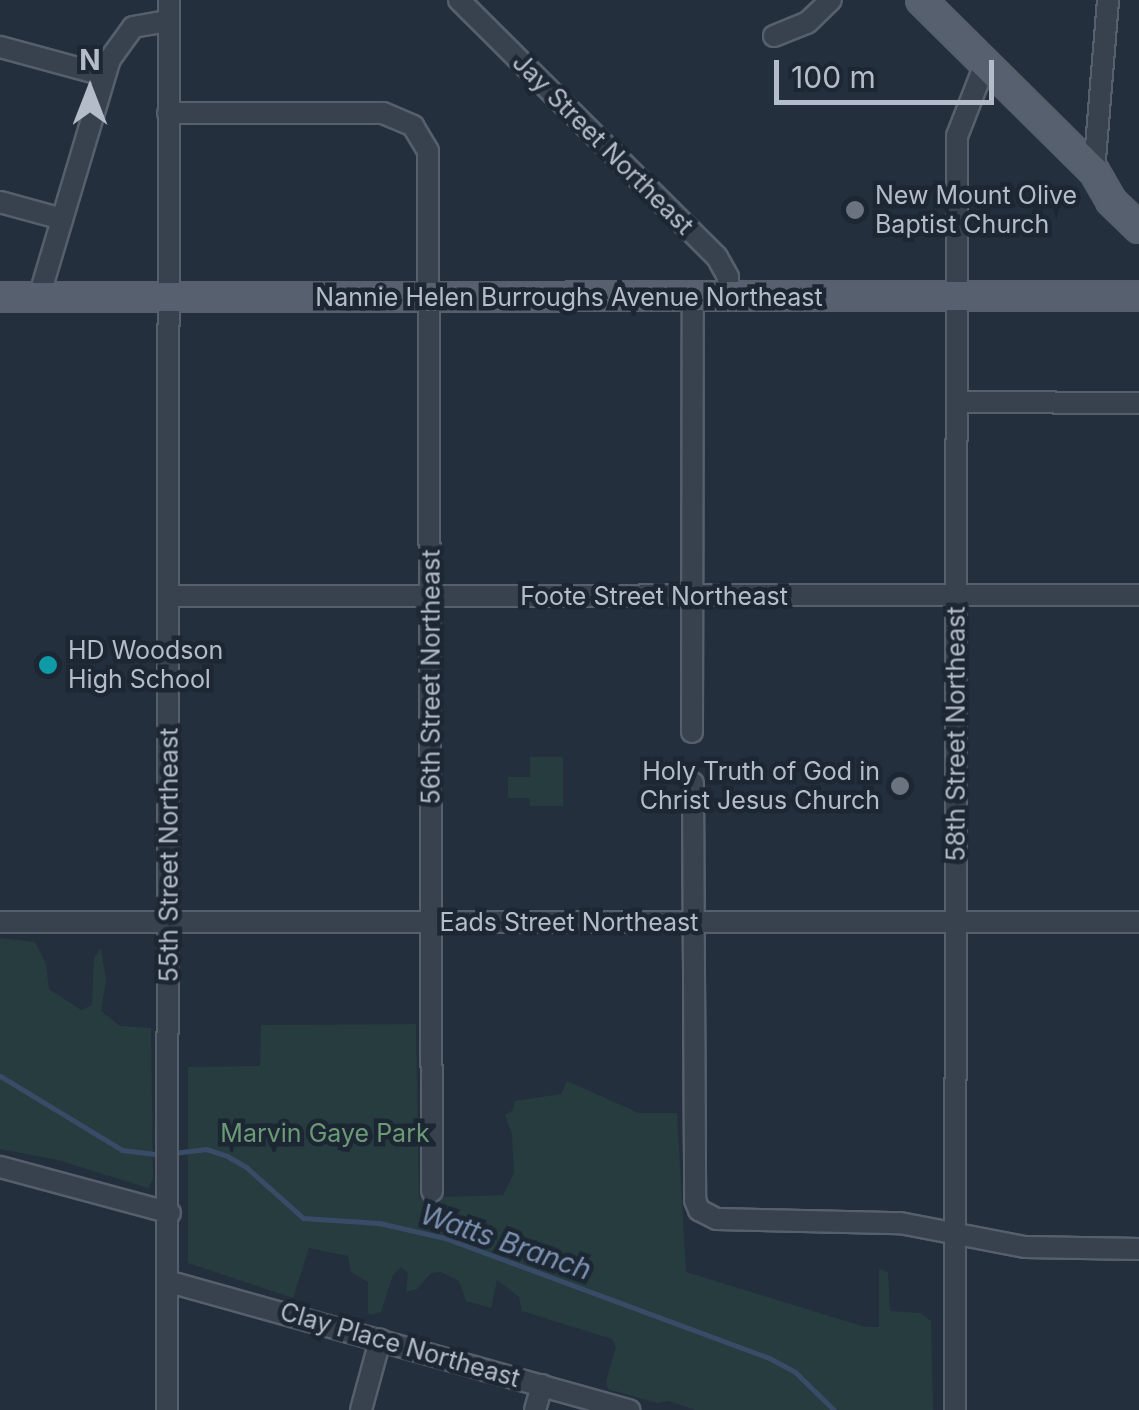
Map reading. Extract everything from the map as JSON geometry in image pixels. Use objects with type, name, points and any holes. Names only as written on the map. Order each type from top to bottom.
[{"type":"main road","points":[[921,0],[1094,172],[1139,202]]},
{"type":"main road","points":[[1094,172],[1111,201],[1139,228]]},
{"type":"main road","name":"Nannie Helen Burroughs Avenue Northeast","points":[[0,297],[1139,296]]},
{"type":"street","name":"Jay Street Northeast","points":[[459,0],[717,257],[728,276],[728,296]]},
{"type":"street","points":[[774,36],[806,23],[831,0]]},
{"type":"street","points":[[1094,172],[1108,0]]},
{"type":"street","points":[[39,297],[103,76],[115,48],[133,27],[168,10]]},
{"type":"street","name":"55th Street Northeast","points":[[167,1410],[168,10]]},
{"type":"street","points":[[0,47],[103,76]]},
{"type":"street","name":"58th Street Northeast","points":[[956,1410],[957,136],[985,64]]},
{"type":"street","name":"56th Street Northeast","points":[[168,113],[391,114],[417,130],[430,163],[432,1191]]},
{"type":"street","points":[[0,202],[62,219]]},
{"type":"street","points":[[692,732],[694,297]]},
{"type":"street","points":[[957,402],[1139,403]]},
{"type":"street","name":"Foote Street Northeast","points":[[168,596],[1139,595]]},
{"type":"street","points":[[693,783],[694,1200],[704,1214],[716,1219],[863,1219],[1025,1247],[1139,1249]]},
{"type":"street","name":"Eads Street Northeast","points":[[0,922],[1139,922]]},
{"type":"street","points":[[1,1170],[170,1213]]},
{"type":"street","name":"Clay Place Northeast","points":[[170,1282],[629,1410]]},
{"type":"street","points":[[361,1410],[380,1340]]},
{"type":"street","points":[[535,1410],[542,1385]]},
{"type":"green space","points":[[530,757],[563,757],[563,806],[530,806],[530,798],[508,798],[508,777],[530,777]]},
{"type":"green space","name":"Marvin Gaye Park","points":[[0,938],[35,942],[46,964],[49,989],[81,1010],[92,1005],[94,958],[101,948],[106,981],[101,1011],[120,1026],[151,1028],[153,1179],[148,1188],[58,1160],[0,1149]]},
{"type":"green space","name":"Marvin Gaye Park","points":[[416,1024],[419,1198],[503,1195],[514,1173],[512,1134],[505,1115],[513,1110],[515,1101],[561,1094],[567,1081],[639,1113],[677,1113],[686,1272],[865,1327],[879,1327],[879,1269],[888,1272],[890,1311],[921,1313],[931,1321],[933,1410],[696,1410],[669,1401],[657,1403],[608,1389],[606,1381],[616,1347],[612,1339],[522,1311],[519,1297],[497,1280],[491,1308],[466,1301],[459,1281],[441,1272],[431,1273],[417,1289],[406,1292],[408,1273],[401,1267],[393,1275],[381,1312],[372,1315],[368,1313],[368,1282],[351,1272],[348,1256],[309,1248],[293,1298],[188,1263],[188,1067],[260,1066],[261,1025]]},
{"type":"waterway","name":"Watts Branch","points":[[0,1076],[122,1150],[163,1155]]},
{"type":"waterway","name":"Watts Branch","points":[[174,1153],[206,1149],[227,1156],[246,1167],[303,1218],[379,1223],[445,1238],[769,1358],[795,1372],[834,1410]]},
{"type":"place","name":"New Mount Olive Baptist Church","points":[[855,210]]},
{"type":"place","name":"HD Woodson High School","points":[[48,665]]},
{"type":"place","name":"Holy Truth of God in Christ Jesus Church","points":[[900,786]]}]
